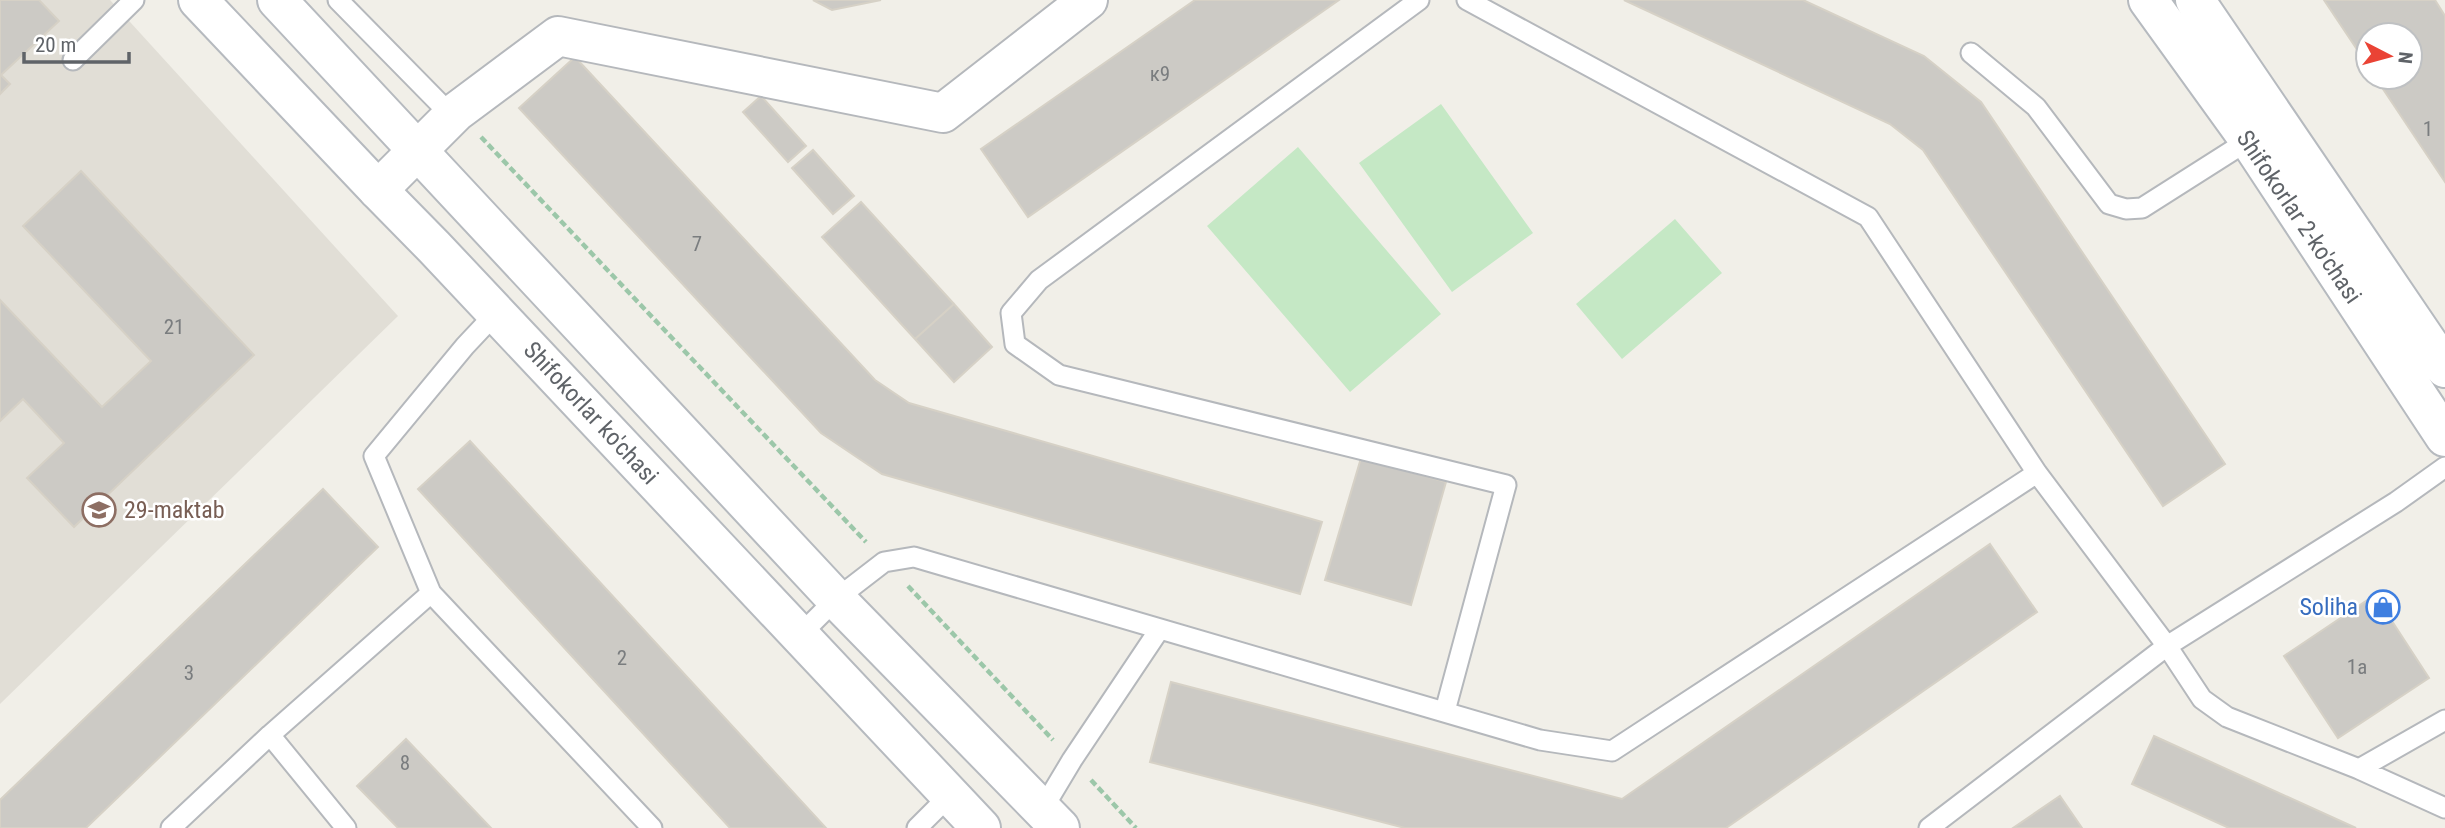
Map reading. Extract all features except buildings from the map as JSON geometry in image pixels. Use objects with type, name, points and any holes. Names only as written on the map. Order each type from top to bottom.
[{"type":"main road","name":"Shifokorlar ko'chasi","points":[[198,0],[981,828]]},
{"type":"main road","name":"Shifokorlar ko'chasi","points":[[277,0],[836,599],[1051,819]]},
{"type":"main road","points":[[377,190],[454,114],[558,36],[943,113],[1088,0]]},
{"type":"main road","name":"Shifokorlar 2-ko'chasi","points":[[2195,0],[2445,368]]},
{"type":"main road","name":"Shifokorlar 2-ko'chasi","points":[[2156,3],[2445,437]]},
{"type":"lane","points":[[73,60],[134,0]]},
{"type":"lane","points":[[338,0],[454,114]]},
{"type":"lane","points":[[1419,0],[1039,280],[1011,313],[1015,344],[1059,375],[1506,485],[1445,711]]},
{"type":"lane","points":[[1467,0],[1868,217],[2037,473],[2167,646],[2203,699],[2227,717],[2359,769],[2445,808]]},
{"type":"lane","points":[[1971,53],[2036,107],[2109,204],[2126,209],[2142,208],[2249,139]]},
{"type":"lane","points":[[496,313],[465,346],[374,456],[431,593],[652,828]]},
{"type":"lane","points":[[1929,828],[2167,646],[2396,502],[2445,467]]},
{"type":"lane","points":[[800,635],[836,599],[884,562],[914,557],[1540,740],[1612,751],[2037,473]]},
{"type":"lane","points":[[171,828],[270,735],[431,593]]},
{"type":"lane","points":[[1051,819],[1072,760],[1158,629]]},
{"type":"lane","points":[[2359,769],[2445,720]]},
{"type":"lane","points":[[270,735],[346,828]]},
{"type":"lane","points":[[917,828],[950,795]]},
{"type":"path","points":[[454,114],[1136,828]]},
{"type":"shaded area","name":"29-maktab","points":[[0,0],[110,0],[398,316],[0,704]]},
{"type":"green space","points":[[1441,104],[1533,233],[1452,292],[1359,163]]},
{"type":"green space","points":[[1298,147],[1441,314],[1350,392],[1207,226]]},
{"type":"green space","points":[[1675,219],[1722,273],[1622,359],[1576,304]]},
{"type":"place","name":"29-maktab","points":[[99,510]]},
{"type":"place","name":"Soliha","points":[[2383,607]]}]
